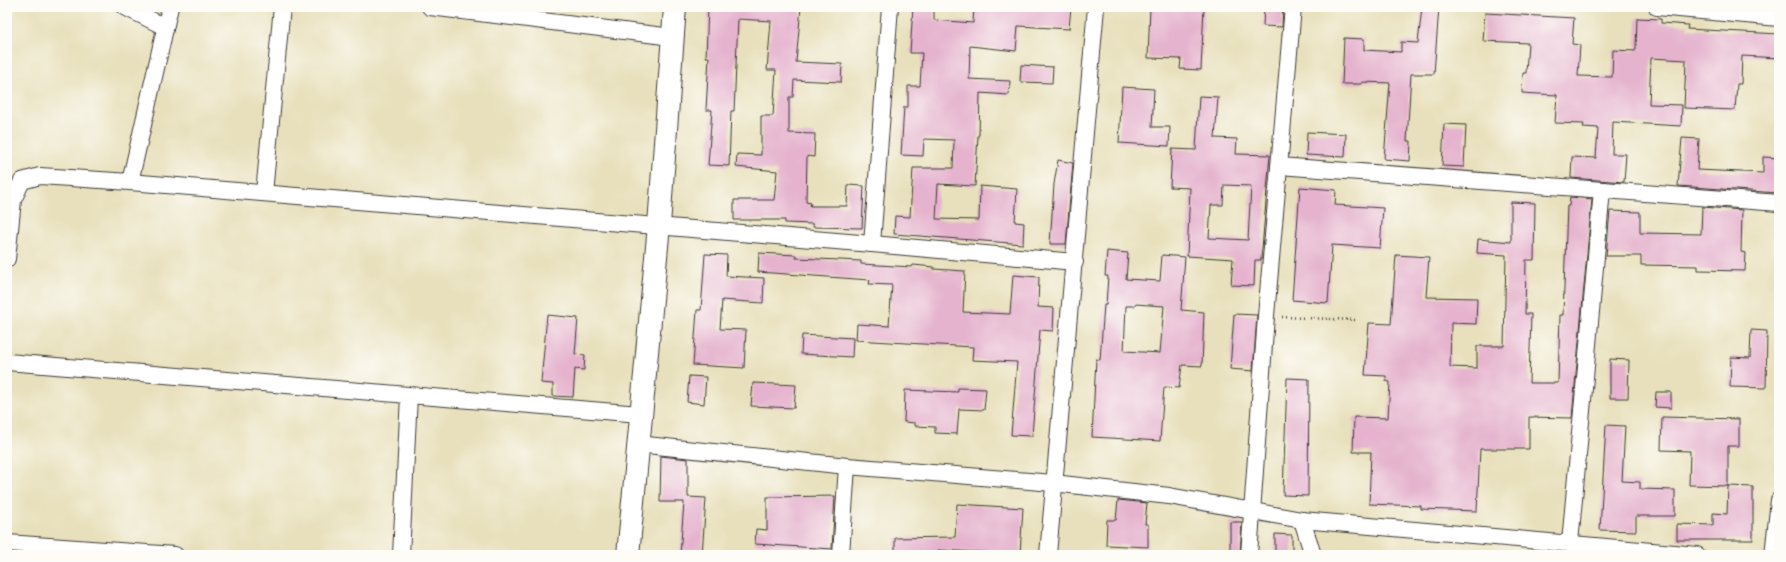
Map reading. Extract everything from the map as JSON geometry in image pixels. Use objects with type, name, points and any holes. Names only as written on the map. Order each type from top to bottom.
[{"type":"street","points":[[125,7],[165,27]]},
{"type":"street","points":[[130,182],[170,7]]},
{"type":"street","points":[[264,193],[282,7]]},
{"type":"street","points":[[430,7],[672,37]]},
{"type":"street","points":[[628,555],[637,444],[659,226],[675,7]]},
{"type":"street","points":[[872,244],[890,7]]},
{"type":"street","points":[[1048,555],[1053,483],[1075,262],[1096,7]]},
{"type":"street","points":[[1249,555],[1266,316],[1293,7]]},
{"type":"street","points":[[1657,7],[1779,18]]},
{"type":"street","points":[[1279,166],[1779,203]]},
{"type":"street","points":[[7,259],[13,200],[22,182],[40,176],[264,193],[1075,262]]},
{"type":"street","points":[[1570,543],[1602,190]]},
{"type":"street","points":[[7,362],[640,414]]},
{"type":"street","points":[[401,555],[409,396]]},
{"type":"street","points":[[637,444],[847,466],[1053,483],[1175,497],[1302,520],[1697,555]]},
{"type":"street","points":[[841,555],[847,466]]},
{"type":"street","points":[[1773,555],[1779,500]]},
{"type":"street","points":[[1302,520],[1313,555]]},
{"type":"street","points":[[7,543],[175,555]]},
{"type":"path","points":[[1266,316],[1356,320]]},
{"type":"building","points":[[708,7],[801,7],[796,62],[842,64],[841,82],[794,80],[793,97],[789,97],[789,133],[815,134],[814,157],[807,156],[806,202],[811,203],[810,206],[847,206],[848,185],[864,186],[862,228],[813,227],[813,224],[785,223],[785,220],[734,220],[734,200],[774,200],[777,171],[736,167],[737,154],[761,155],[761,116],[773,116],[776,70],[767,70],[771,21],[738,19],[734,111],[731,111],[729,166],[708,165],[712,110],[706,110],[709,57],[706,57]]},
{"type":"building","points":[[913,7],[934,7],[934,20],[973,23],[974,7],[1071,7],[1069,29],[1018,26],[1016,51],[970,46],[969,79],[1010,81],[1009,95],[980,93],[979,135],[975,186],[938,184],[936,219],[979,220],[980,186],[1017,189],[1015,222],[1024,223],[1023,244],[894,234],[895,216],[910,217],[913,168],[953,168],[954,140],[924,139],[923,156],[901,155],[904,107],[908,107],[908,86],[920,86],[922,53],[910,53]]},
{"type":"building","points":[[1150,7],[1204,7],[1201,70],[1180,69],[1181,59],[1148,58]]},
{"type":"building","points":[[1264,7],[1283,7],[1282,27],[1263,26]]},
{"type":"building","points":[[1422,7],[1439,7],[1434,74],[1411,74],[1407,141],[1411,141],[1410,161],[1384,159],[1390,83],[1362,82],[1362,84],[1342,84],[1344,38],[1364,39],[1364,50],[1401,52],[1401,42],[1418,43]]},
{"type":"building","points":[[1485,13],[1574,18],[1572,44],[1580,45],[1578,76],[1612,77],[1613,50],[1635,51],[1636,49],[1637,18],[1661,19],[1661,23],[1688,25],[1687,29],[1779,34],[1779,58],[1742,56],[1741,84],[1737,84],[1735,110],[1684,108],[1686,60],[1651,58],[1649,104],[1682,105],[1681,126],[1613,122],[1612,154],[1626,154],[1624,182],[1571,178],[1572,157],[1596,158],[1598,128],[1583,127],[1584,124],[1555,123],[1557,95],[1522,93],[1523,73],[1526,73],[1528,43],[1483,41]]},
{"type":"building","points":[[1021,65],[1053,67],[1052,83],[1020,82]]},
{"type":"building","points":[[1122,87],[1154,89],[1152,127],[1170,127],[1169,146],[1119,143]]},
{"type":"building","points":[[1199,96],[1218,97],[1215,138],[1237,139],[1236,154],[1270,155],[1261,260],[1255,260],[1254,286],[1231,285],[1233,259],[1187,256],[1190,188],[1170,187],[1172,149],[1196,150]],"holes":[[[1224,185],[1251,186],[1248,240],[1209,238],[1211,205],[1223,205]]]},
{"type":"building","points":[[1444,124],[1466,125],[1464,167],[1442,166]]},
{"type":"building","points":[[1307,132],[1346,134],[1345,157],[1306,155]]},
{"type":"building","points":[[1682,138],[1699,139],[1697,170],[1763,173],[1763,157],[1779,158],[1779,193],[1678,186]]},
{"type":"building","points":[[1058,160],[1073,163],[1066,244],[1050,244],[1054,184]]},
{"type":"building","points":[[1300,187],[1336,190],[1335,205],[1383,208],[1380,248],[1332,245],[1328,303],[1292,300]]},
{"type":"building","points":[[1570,197],[1592,199],[1572,418],[1529,417],[1529,449],[1480,449],[1477,511],[1421,509],[1421,506],[1369,504],[1371,452],[1353,452],[1354,417],[1388,418],[1390,382],[1386,381],[1386,376],[1365,375],[1369,323],[1391,324],[1396,255],[1429,257],[1426,297],[1477,298],[1476,324],[1451,323],[1450,367],[1477,368],[1477,346],[1504,346],[1506,255],[1477,253],[1478,239],[1511,242],[1511,202],[1535,203],[1534,260],[1526,260],[1525,314],[1531,314],[1529,383],[1558,383],[1560,315],[1563,315],[1567,206],[1569,206]]},
{"type":"building","points":[[1702,207],[1742,210],[1741,252],[1746,253],[1745,271],[1698,270],[1698,266],[1641,265],[1641,256],[1606,256],[1610,211],[1640,212],[1640,233],[1701,234]]},
{"type":"building","points":[[1107,251],[1128,253],[1126,279],[1160,281],[1162,255],[1185,257],[1181,310],[1204,312],[1202,366],[1182,365],[1179,388],[1164,387],[1160,441],[1092,437],[1096,359],[1100,360],[1104,305],[1106,305],[1108,276],[1105,276]],"holes":[[[1135,304],[1164,306],[1160,353],[1124,351],[1126,306],[1135,306]]]},
{"type":"building","points":[[759,253],[796,255],[796,258],[861,261],[861,264],[912,267],[913,265],[934,267],[934,269],[965,271],[963,312],[1010,314],[1013,275],[1039,277],[1038,307],[1054,308],[1053,331],[1040,330],[1032,436],[1011,435],[1017,362],[972,360],[973,347],[856,340],[857,324],[889,326],[892,285],[869,284],[870,280],[758,272]]},
{"type":"building","points":[[705,254],[727,255],[726,276],[764,278],[763,303],[722,300],[720,329],[746,330],[744,368],[693,365],[697,310],[701,310]]},
{"type":"building","points":[[1234,314],[1257,315],[1253,371],[1230,369]]},
{"type":"building","points":[[547,315],[578,318],[575,354],[585,355],[584,370],[575,369],[573,397],[553,396],[553,384],[541,383]]},
{"type":"building","points":[[1751,330],[1767,331],[1766,388],[1730,387],[1731,357],[1750,358]]},
{"type":"building","points":[[802,335],[853,338],[852,357],[801,354]]},
{"type":"building","points":[[1610,359],[1629,360],[1628,398],[1610,398]]},
{"type":"building","points":[[689,376],[706,377],[704,404],[687,402]]},
{"type":"building","points":[[1287,378],[1309,379],[1308,496],[1283,495]]},
{"type":"building","points":[[753,383],[796,385],[794,408],[751,406]]},
{"type":"building","points":[[958,388],[986,389],[984,410],[959,409],[957,434],[935,433],[935,427],[915,426],[915,423],[904,422],[905,390],[958,392]]},
{"type":"building","points":[[1656,392],[1671,392],[1671,408],[1655,407]]},
{"type":"building","points":[[1662,417],[1739,419],[1739,446],[1728,446],[1728,486],[1689,485],[1690,451],[1661,450]]},
{"type":"building","points":[[1606,425],[1625,426],[1622,481],[1640,482],[1640,489],[1675,490],[1675,516],[1636,516],[1636,531],[1600,530]]},
{"type":"building","points":[[661,456],[688,459],[688,497],[706,498],[702,555],[680,555],[684,502],[660,502]]},
{"type":"building","points":[[1728,486],[1753,487],[1753,540],[1677,540],[1677,524],[1713,525],[1713,513],[1727,514]]},
{"type":"building","points":[[835,496],[832,549],[755,544],[756,529],[767,530],[767,497]]},
{"type":"building","points":[[1118,500],[1147,503],[1145,524],[1148,524],[1148,547],[1106,545],[1107,520],[1116,520]]},
{"type":"building","points":[[957,504],[1023,508],[1020,554],[938,550],[938,555],[895,555],[895,538],[955,537]]},
{"type":"building","points":[[1230,522],[1242,522],[1240,555],[1230,555]]},
{"type":"building","points":[[1275,534],[1292,535],[1292,555],[1275,555]]}]
